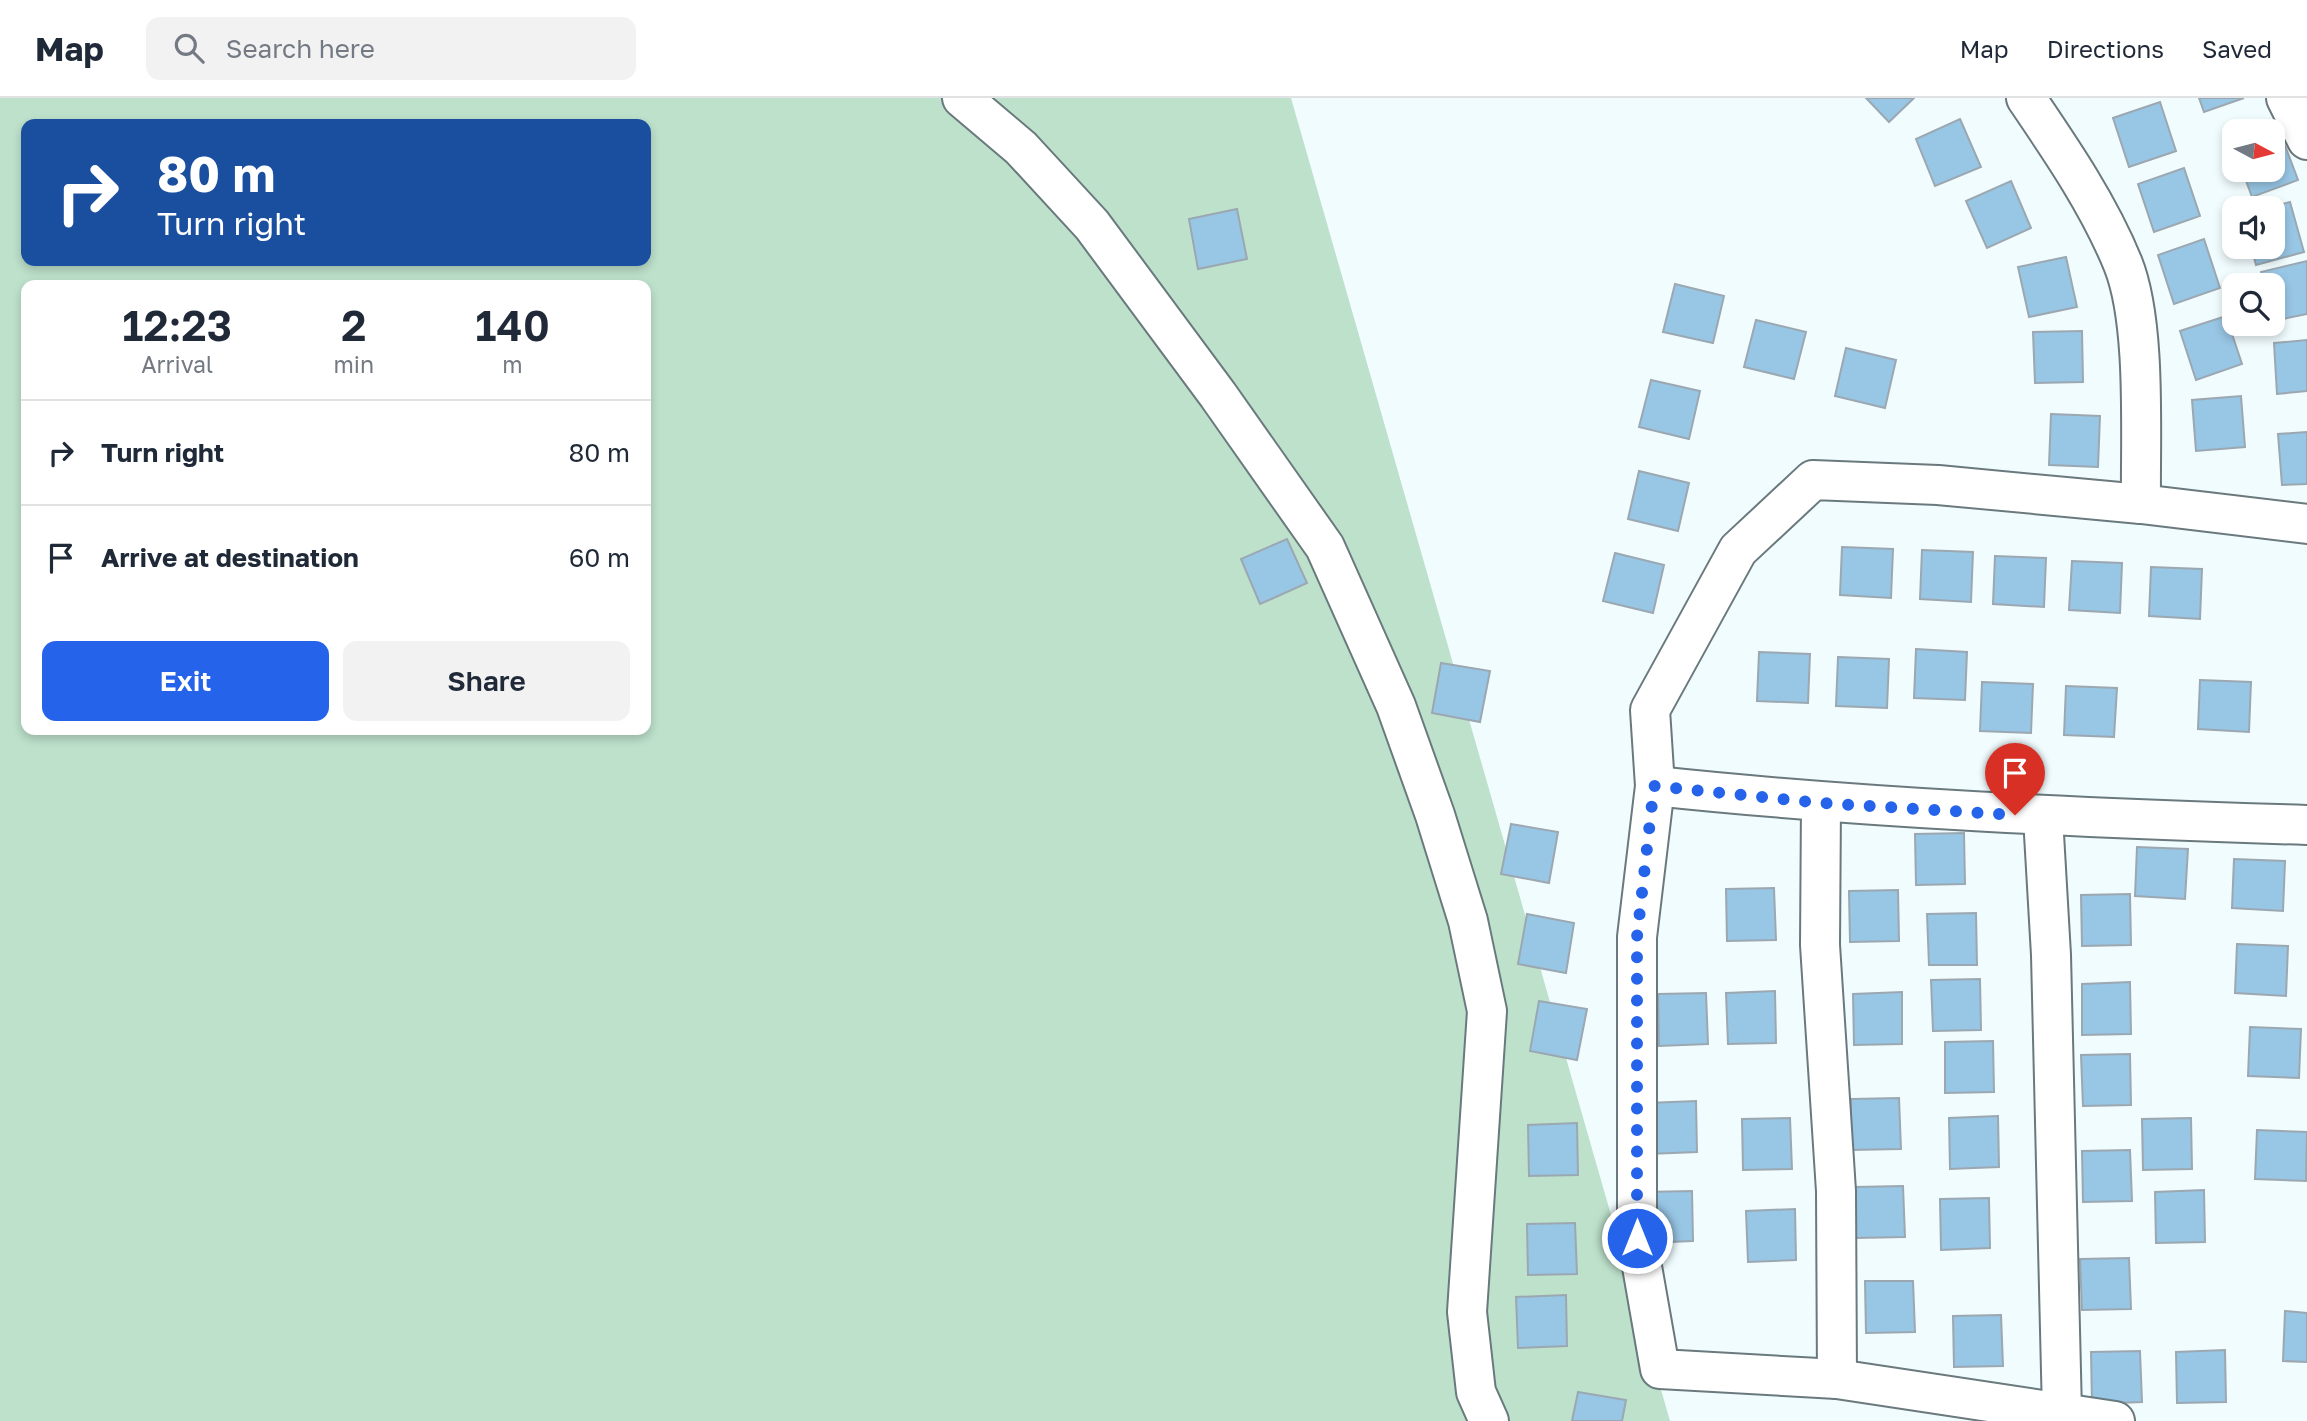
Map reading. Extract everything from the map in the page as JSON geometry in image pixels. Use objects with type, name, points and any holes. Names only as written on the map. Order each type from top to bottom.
[{"type":"street","points":[[962,98],[1021,148],[1092,225],[1218,395],[1325,547],[1396,706],[1436,815],[1468,921],[1487,1011],[1466,1312],[1476,1392],[1489,1421]]},
{"type":"street","points":[[2026,98],[2072,166],[2124,266],[2137,330],[2141,504]]},
{"type":"street","points":[[2286,98],[2307,140]]},
{"type":"street","points":[[2115,1421],[1837,1379],[1660,1369],[1637,1224],[1637,937],[1654,786],[1650,710],[1738,550],[1813,480],[1938,485],[2141,504],[2307,524]]},
{"type":"street","points":[[1654,786],[1821,803],[2043,817],[2307,825]]},
{"type":"street","points":[[1821,803],[1820,945],[1836,1191],[1837,1379]]},
{"type":"street","points":[[2043,817],[2051,955],[2062,1413]]},
{"type":"green space","points":[[0,98],[1291,98],[1670,1421],[0,1421]]},
{"type":"building","points":[[1866,98],[1914,98],[1889,122]]},
{"type":"building","points":[[2199,98],[2244,98],[2204,112]]},
{"type":"building","points":[[2160,102],[2176,151],[2129,167],[2113,118]]},
{"type":"building","points":[[1960,119],[1981,167],[1935,186],[1916,139]]},
{"type":"building","points":[[2286,148],[2298,180],[2252,196],[2246,182],[2286,182]]},
{"type":"building","points":[[2184,168],[2200,216],[2154,232],[2138,184]]},
{"type":"building","points":[[2011,181],[2031,228],[1987,248],[1966,201]]},
{"type":"building","points":[[2290,202],[2304,252],[2285,257],[2285,203]]},
{"type":"building","points":[[1237,209],[1247,259],[1198,269],[1189,219]]},
{"type":"building","points":[[2204,239],[2220,288],[2174,304],[2158,255]]},
{"type":"building","points":[[2066,257],[2077,307],[2029,317],[2018,267]]},
{"type":"building","points":[[2254,259],[2278,259],[2256,265]]},
{"type":"building","points":[[2307,261],[2307,314],[2285,319],[2285,273],[2261,272]]},
{"type":"building","points":[[1675,284],[1724,296],[1713,343],[1663,332]]},
{"type":"building","points":[[2222,317],[2222,336],[2233,336],[2242,364],[2196,380],[2180,331]]},
{"type":"building","points":[[1756,320],[1806,332],[1794,379],[1744,367]]},
{"type":"building","points":[[2082,331],[2083,382],[2035,383],[2033,332]]},
{"type":"building","points":[[2307,340],[2307,391],[2277,394],[2274,343]]},
{"type":"building","points":[[1846,348],[1896,360],[1885,408],[1835,396]]},
{"type":"building","points":[[1651,380],[1700,391],[1689,439],[1639,427]]},
{"type":"building","points":[[2241,396],[2245,447],[2196,451],[2192,400]]},
{"type":"building","points":[[2051,414],[2100,416],[2098,467],[2049,465]]},
{"type":"building","points":[[2307,432],[2307,484],[2282,485],[2278,434]]},
{"type":"building","points":[[1639,471],[1689,483],[1678,531],[1628,519]]},
{"type":"building","points":[[1287,539],[1307,583],[1260,604],[1241,559]]},
{"type":"building","points":[[1842,547],[1893,549],[1891,598],[1840,595]]},
{"type":"building","points":[[1922,550],[1973,552],[1971,602],[1920,599]]},
{"type":"building","points":[[1615,553],[1664,565],[1653,613],[1603,601]]},
{"type":"building","points":[[1995,556],[2046,558],[2044,607],[1993,604]]},
{"type":"building","points":[[2072,561],[2122,563],[2120,613],[2069,610]]},
{"type":"building","points":[[2151,567],[2202,569],[2200,619],[2149,616]]},
{"type":"building","points":[[1916,649],[1967,652],[1965,700],[1914,698]]},
{"type":"building","points":[[1759,652],[1810,654],[1808,703],[1757,701]]},
{"type":"building","points":[[1838,657],[1889,659],[1887,708],[1836,706]]},
{"type":"building","points":[[1441,663],[1490,671],[1480,722],[1432,713]]},
{"type":"building","points":[[2200,680],[2251,682],[2249,732],[2198,729]]},
{"type":"building","points":[[1982,682],[2033,684],[2031,733],[1980,731]]},
{"type":"building","points":[[2066,686],[2117,688],[2114,737],[2064,735]]},
{"type":"building","points":[[1511,824],[1558,832],[1549,883],[1501,874]]},
{"type":"building","points":[[1964,833],[1965,884],[1916,885],[1915,834]]},
{"type":"building","points":[[2137,847],[2188,849],[2185,899],[2135,896]]},
{"type":"building","points":[[2234,859],[2285,861],[2283,911],[2232,908]]},
{"type":"building","points":[[1774,888],[1776,940],[1727,941],[1726,889]]},
{"type":"building","points":[[1898,890],[1899,941],[1850,942],[1849,891]]},
{"type":"building","points":[[2130,894],[2131,945],[2082,946],[2081,895]]},
{"type":"building","points":[[1976,913],[1977,965],[1929,965],[1927,914]]},
{"type":"building","points":[[1527,914],[1574,923],[1566,973],[1518,964]]},
{"type":"building","points":[[2237,944],[2288,946],[2286,996],[2235,993]]},
{"type":"building","points":[[1980,979],[1981,1030],[1933,1031],[1931,980]]},
{"type":"building","points":[[2130,982],[2131,1034],[2082,1035],[2082,984]]},
{"type":"building","points":[[1775,991],[1776,1043],[1728,1044],[1726,993]]},
{"type":"building","points":[[1902,992],[1902,1044],[1854,1045],[1853,994]]},
{"type":"building","points":[[1706,993],[1708,1044],[1659,1046],[1658,994]]},
{"type":"building","points":[[1539,1001],[1587,1009],[1577,1060],[1530,1051]]},
{"type":"building","points":[[2250,1027],[2301,1029],[2299,1078],[2248,1076]]},
{"type":"building","points":[[1993,1041],[1994,1092],[1945,1093],[1945,1042]]},
{"type":"building","points":[[2130,1054],[2131,1105],[2083,1106],[2081,1055]]},
{"type":"building","points":[[1899,1098],[1901,1149],[1851,1150],[1851,1099]]},
{"type":"building","points":[[1696,1101],[1697,1152],[1648,1154],[1647,1103]]},
{"type":"building","points":[[1998,1116],[1999,1167],[1950,1169],[1949,1118]]},
{"type":"building","points":[[1790,1118],[1792,1169],[1743,1170],[1742,1119]]},
{"type":"building","points":[[2191,1118],[2192,1169],[2143,1170],[2142,1119]]},
{"type":"building","points":[[1577,1123],[1578,1175],[1529,1176],[1528,1125]]},
{"type":"building","points":[[2257,1130],[2307,1132],[2306,1181],[2255,1179]]},
{"type":"building","points":[[2130,1150],[2132,1201],[2083,1202],[2082,1151]]},
{"type":"building","points":[[1903,1186],[1905,1237],[1856,1238],[1855,1187]]},
{"type":"building","points":[[2204,1190],[2205,1242],[2156,1243],[2155,1192]]},
{"type":"building","points":[[1692,1191],[1693,1241],[1644,1243],[1643,1192]]},
{"type":"building","points":[[1989,1198],[1990,1248],[1941,1250],[1940,1199]]},
{"type":"building","points":[[1795,1209],[1796,1260],[1748,1262],[1746,1211]]},
{"type":"building","points":[[1575,1223],[1577,1274],[1528,1275],[1527,1224]]},
{"type":"building","points":[[2129,1258],[2131,1309],[2082,1310],[2080,1259]]},
{"type":"building","points":[[1865,1281],[1913,1281],[1915,1332],[1866,1333]]},
{"type":"building","points":[[1566,1295],[1567,1346],[1518,1348],[1516,1297]]},
{"type":"building","points":[[2285,1311],[2307,1313],[2307,1362],[2283,1361]]},
{"type":"building","points":[[2001,1315],[2003,1366],[1954,1367],[1953,1316]]},
{"type":"building","points":[[2225,1350],[2226,1402],[2177,1403],[2176,1352]]},
{"type":"building","points":[[2140,1351],[2142,1402],[2092,1404],[2091,1352]]},
{"type":"building","points":[[1578,1392],[1626,1400],[1622,1421],[1572,1421]]},
{"type":"route","points":[[1637,1238],[1637,937],[1654,786],[1821,803],[2015,815]]}]
